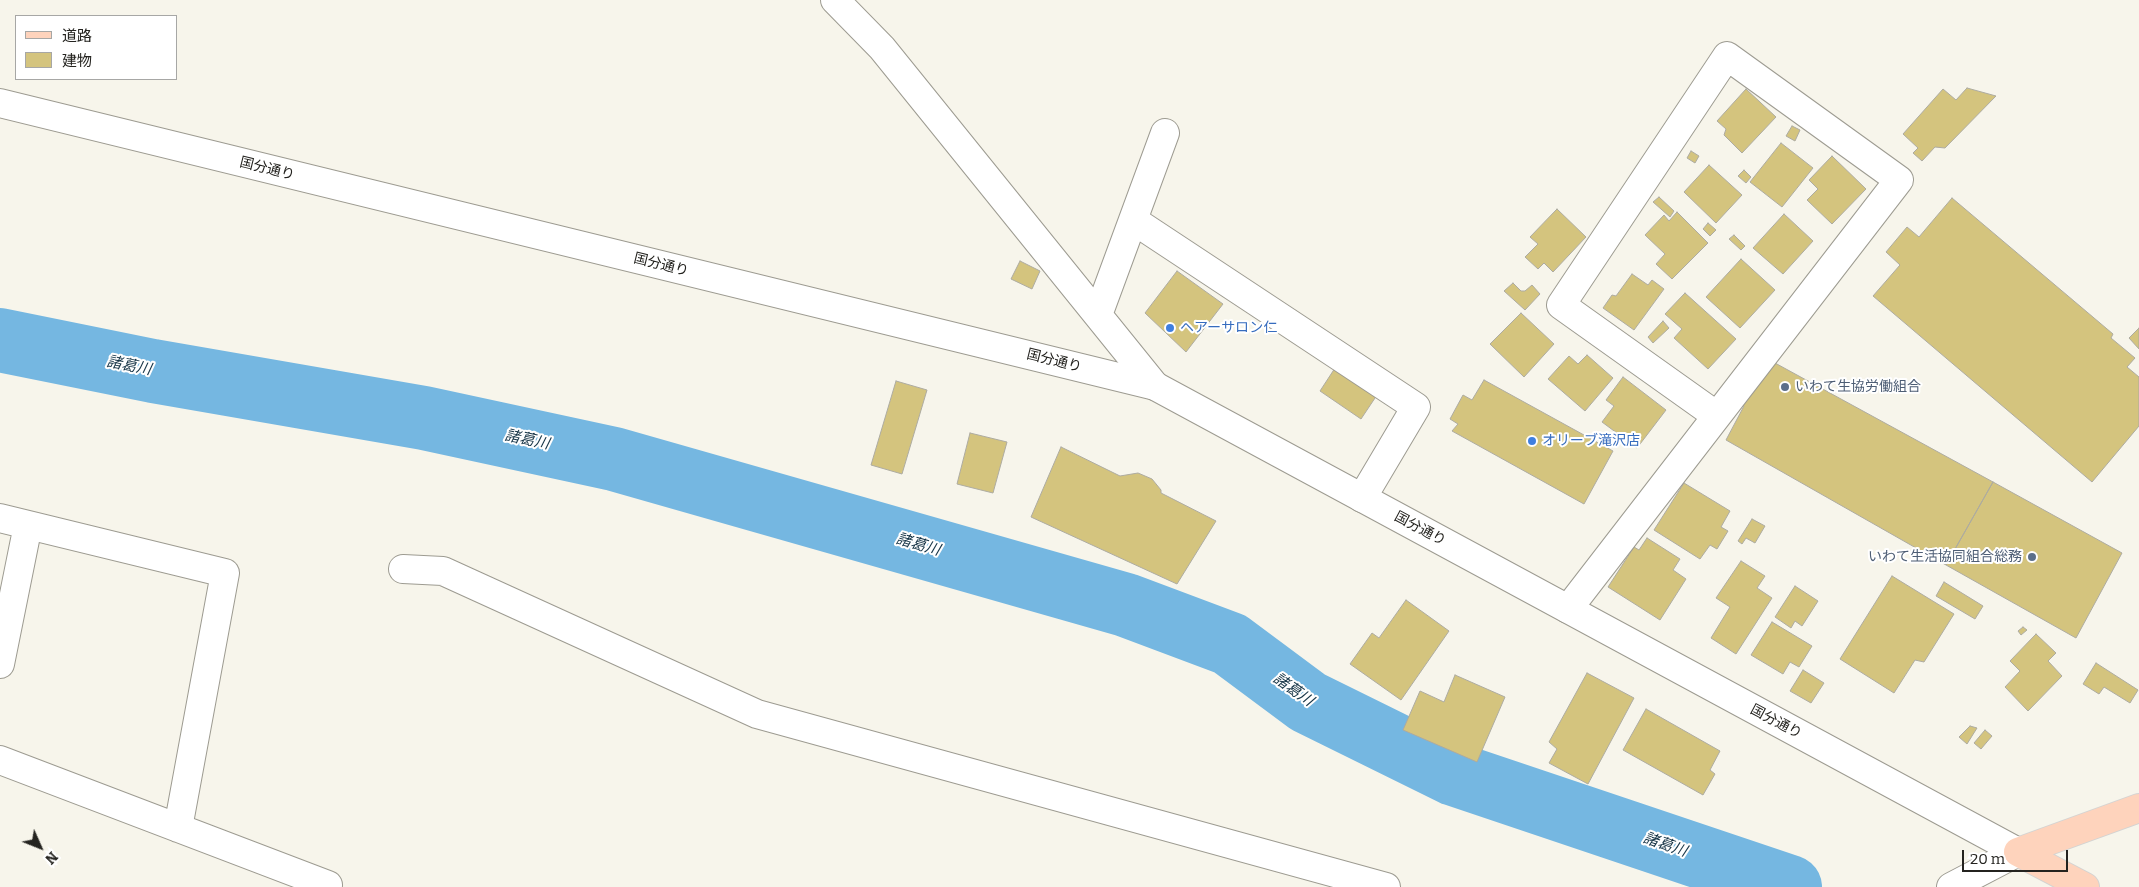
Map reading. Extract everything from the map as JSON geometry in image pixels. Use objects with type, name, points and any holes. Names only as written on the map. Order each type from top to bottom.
[{"type":"main road","points":[[2018,852],[2139,808]]},
{"type":"main road","points":[[2018,852],[2085,887]]},
{"type":"street","points":[[835,0],[882,48],[1155,386]]},
{"type":"street","points":[[1568,609],[1717,416],[1899,180],[1727,56],[1561,305],[1717,416]]},
{"type":"street","name":"国分通り","points":[[0,104],[1155,386],[2018,852]]},
{"type":"street","points":[[1098,315],[1165,133]]},
{"type":"street","points":[[1133,220],[1416,407],[1362,498]]},
{"type":"street","points":[[0,518],[225,573],[178,828]]},
{"type":"street","points":[[0,664],[28,525]]},
{"type":"street","points":[[403,569],[443,571],[757,714],[1386,887]]},
{"type":"street","points":[[0,760],[328,885]]},
{"type":"street","points":[[1951,887],[2018,852]]},
{"type":"building","points":[[1967,88],[1996,96],[1945,148],[1935,147],[1922,161],[1913,153],[1918,148],[1903,134],[1943,89],[1956,100]]},
{"type":"building","points":[[1746,89],[1776,117],[1742,153],[1724,135],[1726,129],[1717,121]]},
{"type":"building","points":[[1792,126],[1800,130],[1795,141],[1786,136]]},
{"type":"building","points":[[1781,143],[1813,168],[1782,207],[1750,182]]},
{"type":"building","points":[[1691,151],[1699,156],[1695,163],[1687,158]]},
{"type":"building","points":[[1832,156],[1866,189],[1832,224],[1807,200],[1818,189],[1809,180]]},
{"type":"building","points":[[1709,165],[1742,195],[1716,223],[1684,192]]},
{"type":"building","points":[[1744,170],[1751,177],[1746,183],[1738,176]]},
{"type":"building","points":[[1659,197],[1674,211],[1670,217],[1653,202]]},
{"type":"building","points":[[1952,198],[2113,334],[2111,338],[2135,358],[2127,367],[2139,377],[2139,426],[2092,482],[1873,296],[1900,265],[1886,252],[1907,227],[1919,237]]},
{"type":"building","points":[[1557,209],[1586,237],[1553,272],[1544,263],[1538,269],[1525,257],[1538,244],[1530,237]]},
{"type":"building","points":[[1677,212],[1708,243],[1672,279],[1656,264],[1665,254],[1645,235],[1664,215],[1669,221]]},
{"type":"building","points":[[1784,214],[1813,241],[1783,274],[1753,248]]},
{"type":"building","points":[[1708,223],[1716,230],[1710,236],[1703,229]]},
{"type":"building","points":[[1734,235],[1745,246],[1741,250],[1729,239]]},
{"type":"building","points":[[1741,259],[1775,290],[1740,328],[1706,297]]},
{"type":"building","points":[[1020,261],[1040,271],[1032,289],[1011,279]]},
{"type":"building","points":[[1177,271],[1223,304],[1186,352],[1145,313]]},
{"type":"building","points":[[1632,274],[1648,285],[1652,280],[1664,289],[1634,330],[1603,308],[1612,295],[1616,296]]},
{"type":"building","points":[[1513,283],[1521,291],[1525,291],[1532,285],[1540,294],[1525,310],[1504,291]]},
{"type":"building","points":[[1685,293],[1736,339],[1708,369],[1674,338],[1682,329],[1665,314]]},
{"type":"building","points":[[1521,313],[1554,344],[1524,377],[1490,344]]},
{"type":"building","points":[[1663,321],[1669,328],[1653,343],[1648,337]]},
{"type":"building","points":[[2139,328],[2139,349],[2129,338]]},
{"type":"building","points":[[1587,355],[1613,378],[1585,411],[1548,379],[1569,356],[1578,364]]},
{"type":"building","points":[[1775,363],[1993,482],[1946,565],[1726,440],[1744,406],[1738,401]]},
{"type":"building","points":[[1337,365],[1379,392],[1361,419],[1320,391]]},
{"type":"building","points":[[1623,377],[1666,410],[1637,448],[1602,422],[1614,406],[1606,400]]},
{"type":"building","name":"オリーブ滝沢店","points":[[1484,380],[1613,451],[1584,504],[1452,431],[1458,424],[1450,419],[1463,395],[1472,400]]},
{"type":"building","points":[[896,381],[927,390],[902,474],[871,465]]},
{"type":"building","points":[[970,433],[1007,442],[993,493],[957,484]]},
{"type":"building","points":[[1061,447],[1120,476],[1138,473],[1152,479],[1161,490],[1161,493],[1216,521],[1177,584],[1031,517]]},
{"type":"building","points":[[1993,482],[2122,553],[2076,638],[1946,565]]},
{"type":"building","points":[[1684,483],[1730,511],[1721,527],[1728,531],[1717,549],[1710,545],[1700,559],[1654,530]]},
{"type":"building","points":[[1752,519],[1765,526],[1755,543],[1746,538],[1742,544],[1738,541]]},
{"type":"building","points":[[1647,538],[1680,559],[1673,570],[1686,579],[1660,620],[1608,587],[1634,547],[1639,550]]},
{"type":"building","points":[[1741,561],[1765,576],[1757,588],[1772,598],[1736,654],[1711,638],[1730,607],[1716,598]]},
{"type":"building","points":[[1892,576],[1954,614],[1924,662],[1915,660],[1894,693],[1840,659]]},
{"type":"building","points":[[1944,582],[1983,606],[1975,619],[1936,596]]},
{"type":"building","points":[[1795,586],[1818,601],[1802,626],[1795,621],[1791,628],[1775,617]]},
{"type":"building","points":[[1406,600],[1449,631],[1401,700],[1350,664],[1372,633],[1379,638]]},
{"type":"building","points":[[1772,622],[1812,646],[1799,667],[1790,662],[1783,674],[1751,655]]},
{"type":"building","points":[[2023,627],[2027,630],[2021,635],[2018,631]]},
{"type":"building","points":[[2036,634],[2056,653],[2048,661],[2062,676],[2028,711],[2005,687],[2020,671],[2010,661]]},
{"type":"building","points":[[2096,663],[2138,690],[2130,703],[2104,687],[2099,694],[2083,684]]},
{"type":"building","points":[[1803,670],[1824,683],[1811,703],[1790,691]]},
{"type":"building","points":[[1587,673],[1634,698],[1588,784],[1549,763],[1557,749],[1549,742]]},
{"type":"building","points":[[1455,675],[1505,697],[1477,762],[1403,730],[1420,691],[1444,702]]},
{"type":"building","points":[[1646,709],[1720,751],[1710,770],[1715,774],[1703,795],[1623,750]]},
{"type":"building","points":[[1970,726],[1977,728],[1967,744],[1959,737]]},
{"type":"building","points":[[1985,730],[1992,736],[1981,749],[1974,743]]},
{"type":"waterway","name":"諸葛川","points":[[0,340],[153,371],[424,418],[614,459],[1126,605],[1230,644],[1308,702],[1454,774],[1790,887]]},
{"type":"place","name":"ヘアーサロン仁","points":[[1170,328]]},
{"type":"place","name":"いわて生協労働組合","points":[[1785,387]]},
{"type":"place","name":"オリーブ滝沢店","points":[[1532,441]]},
{"type":"place","name":"いわて生活協同組合総務","points":[[2032,557]]}]
